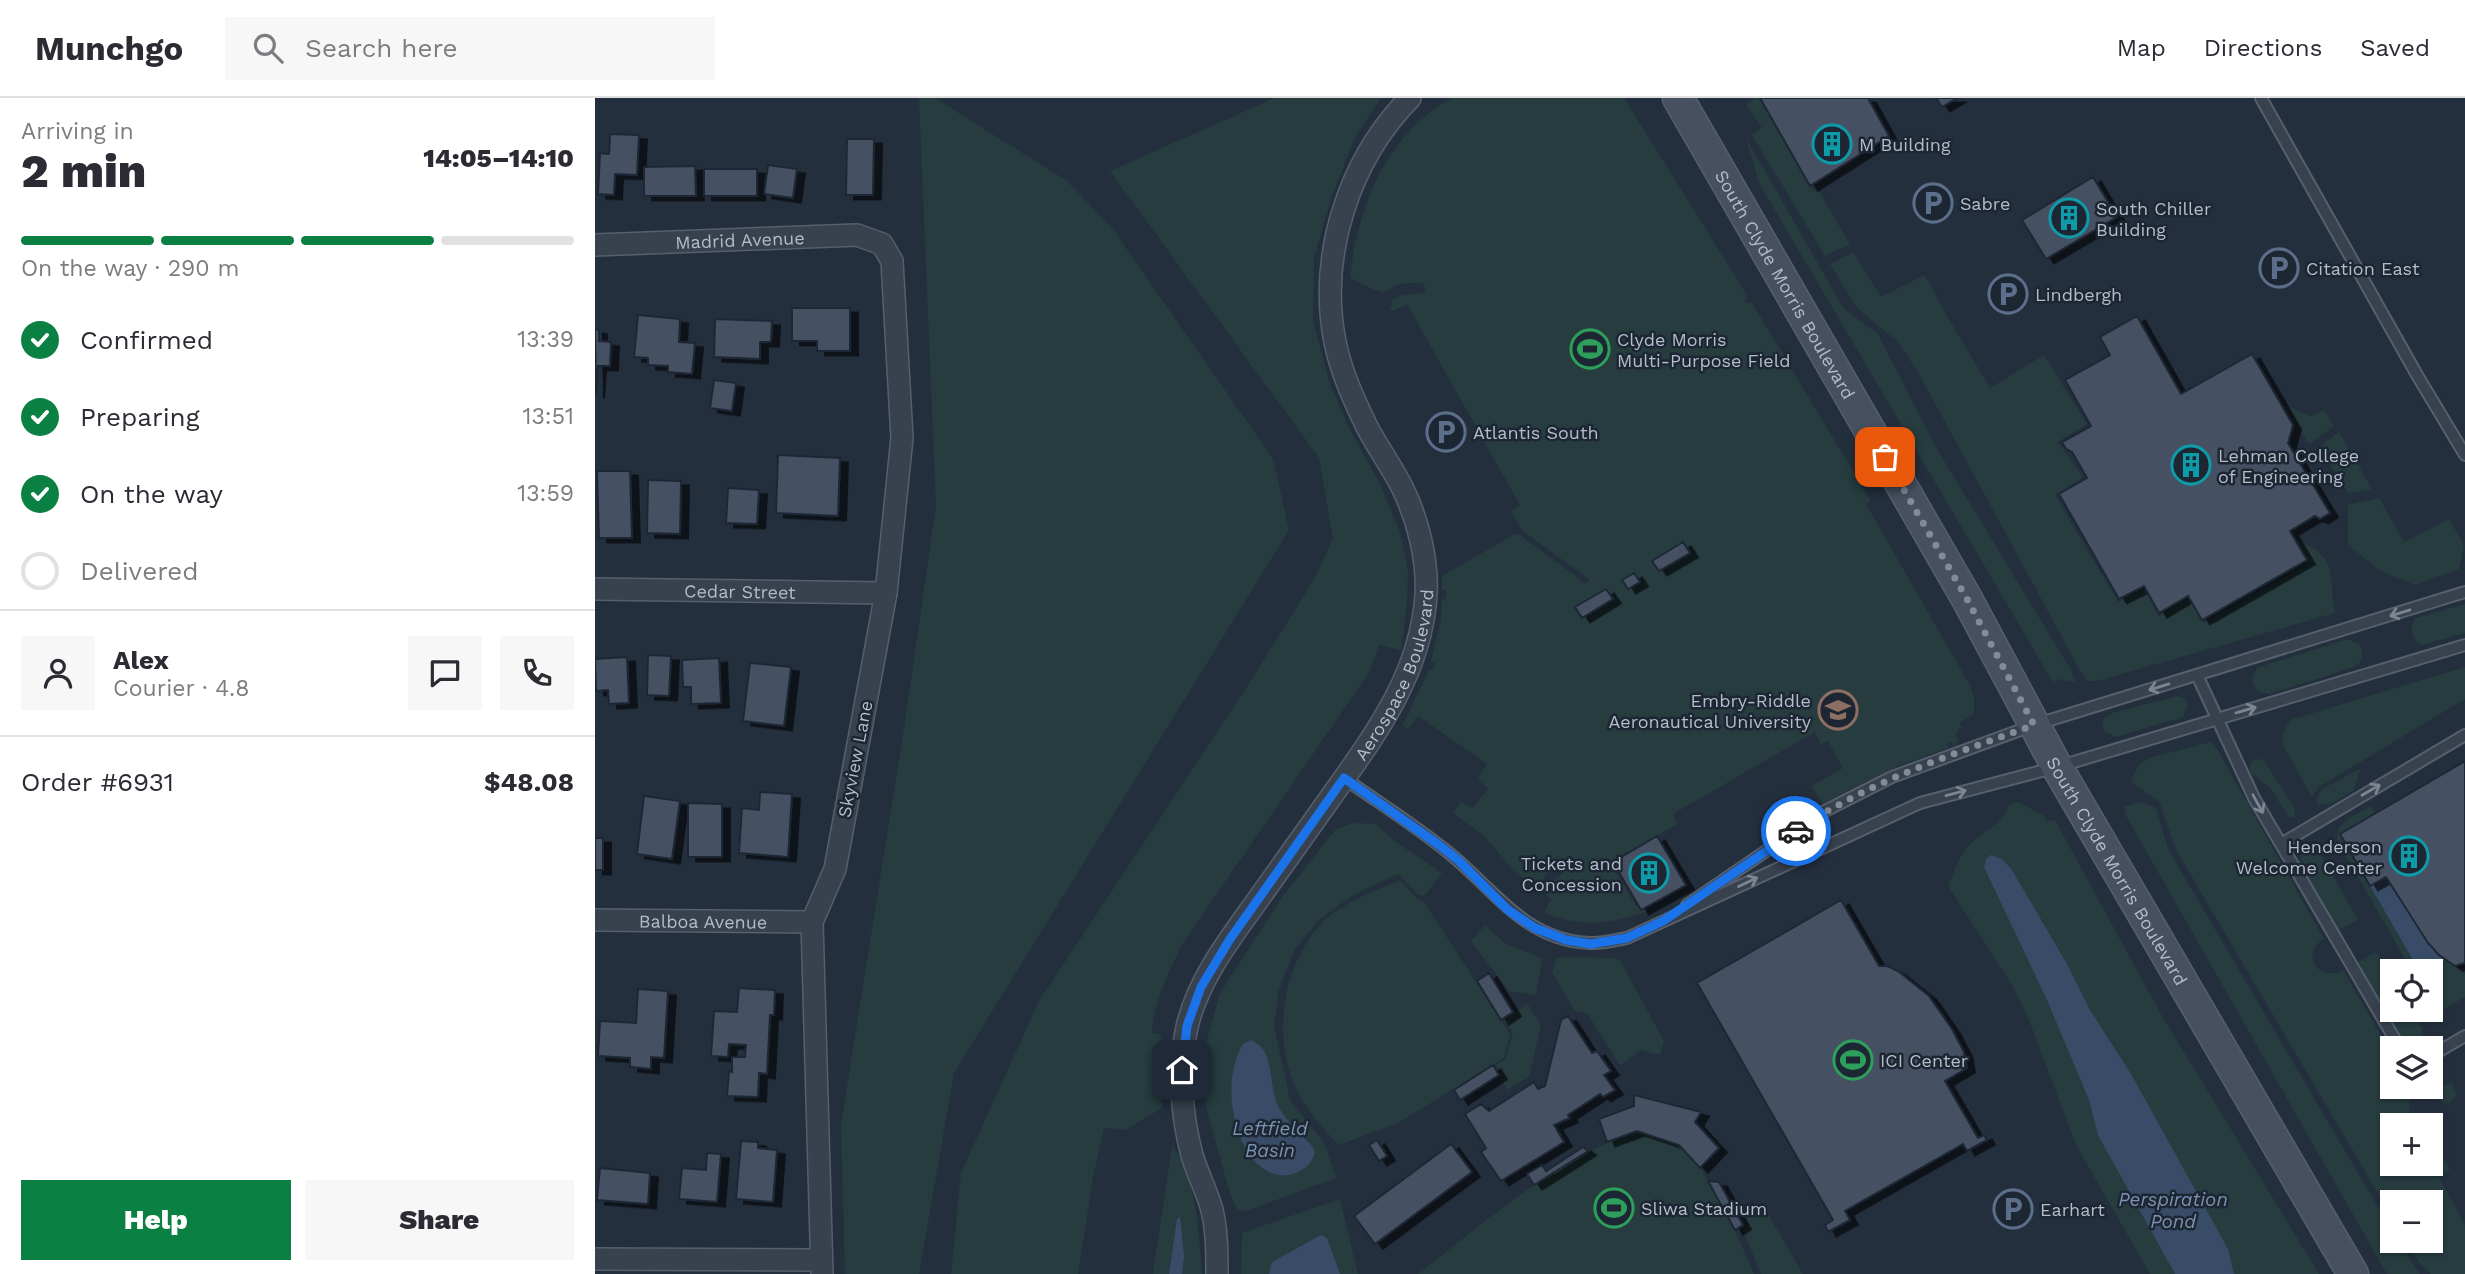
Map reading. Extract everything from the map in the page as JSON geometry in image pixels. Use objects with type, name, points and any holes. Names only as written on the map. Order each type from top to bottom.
[{"type":"main road","name":"South Clyde Morris Boulevard","points":[[1678,98],[1967,599],[2057,767],[2353,1274]]},
{"type":"street","name":"Aerospace Boulevard","points":[[1217,1274],[1217,1246],[1212,1209],[1192,1156],[1183,1113],[1182,1070],[1187,1026],[1201,987],[1230,939],[1382,725],[1416,652],[1426,594],[1425,565],[1415,522],[1403,490],[1369,431],[1350,389],[1336,346],[1331,319],[1335,242],[1351,189],[1378,134],[1410,98]]},
{"type":"street","name":"Madrid Avenue","points":[[595,245],[857,235],[882,244]]},
{"type":"street","name":"Skyview Lane","points":[[822,1267],[812,922],[835,869],[886,593],[902,438],[892,261],[882,244]]},
{"type":"street","name":"Cedar Street","points":[[595,590],[886,593]]},
{"type":"street","name":"Balboa Avenue","points":[[595,920],[812,922]]},
{"type":"street","points":[[595,1259],[822,1267]]},
{"type":"lane","points":[[2261,98],[2465,455]]},
{"type":"lane","points":[[1663,921],[1823,812],[1892,777],[2034,725],[2465,592]]},
{"type":"lane","points":[[1344,778],[1458,860],[1508,910],[1535,928],[1566,940],[1591,944],[1627,938],[1920,803],[2057,767],[2465,645]]},
{"type":"lane","points":[[2197,676],[2254,798],[2393,1036]]},
{"type":"lane","points":[[2281,844],[2465,734]]},
{"type":"lane","points":[[2443,1049],[2465,1035]]},
{"type":"green space","points":[[919,98],[935,98],[1067,181],[1112,228],[1273,459],[1289,530],[954,1073],[919,1274],[845,1274],[841,1124],[904,729],[936,506]]},
{"type":"green space","points":[[1275,98],[1381,98],[1355,137],[1331,199],[1314,258],[1313,320],[1330,384],[1349,428],[1380,484],[1400,532],[1408,571],[1401,650],[1379,645],[1370,671],[1181,946],[1162,988],[1153,1022],[1152,1033],[1161,1035],[1162,1108],[1125,1130],[1104,1128],[1093,1177],[1078,1274],[951,1274],[961,1173],[1039,1001],[1243,693],[1313,581],[1333,539],[1319,458],[1110,171]]},
{"type":"green space","points":[[1452,98],[1624,98],[1747,295],[1745,302],[1752,303],[1871,501],[1866,504],[1971,687],[1974,698],[1974,714],[1959,723],[1961,727],[1955,735],[1959,741],[1953,746],[1951,742],[1947,743],[1948,748],[1900,765],[1823,804],[1811,786],[1843,768],[1828,741],[1821,744],[1815,732],[1673,814],[1677,824],[1610,862],[1636,906],[1648,911],[1622,919],[1570,921],[1544,913],[1551,899],[1546,895],[1554,880],[1562,874],[1556,865],[1546,874],[1537,890],[1508,864],[1484,836],[1453,813],[1461,802],[1473,808],[1488,789],[1478,779],[1487,764],[1418,716],[1407,730],[1403,725],[1429,670],[1432,671],[1435,663],[1431,661],[1441,620],[1442,599],[1446,599],[1446,590],[1442,590],[1442,576],[1515,534],[1585,583],[1590,580],[1523,531],[1511,511],[1520,505],[1407,304],[1393,311],[1390,309],[1390,302],[1401,295],[1425,293],[1425,286],[1422,283],[1404,283],[1382,292],[1350,277],[1360,224],[1379,174],[1409,131],[1429,113]]},
{"type":"green space","points":[[1760,98],[1813,190],[1820,193],[1850,244],[1825,256],[1752,135],[1762,128],[1746,104]]},
{"type":"green space","points":[[1746,138],[1844,309],[1878,334],[1934,444],[2071,670],[2075,682],[2059,679],[2054,684],[1759,183]]},
{"type":"green space","points":[[1853,252],[1881,297],[1925,275],[1990,388],[2044,355],[2087,424],[2058,442],[2083,477],[2055,495],[2118,602],[2144,589],[2159,616],[2188,599],[2203,623],[2311,563],[2297,540],[2311,546],[2326,561],[2330,569],[2335,613],[2097,681],[2087,681],[1918,372],[1898,342],[1856,307],[1830,264]]},
{"type":"green space","points":[[2286,406],[2311,416],[2324,410],[2334,426],[2309,444]]},
{"type":"green space","points":[[2339,432],[2372,489],[2348,493],[2319,447]]},
{"type":"green space","points":[[2379,498],[2404,542],[2449,519],[2464,545],[2459,569],[2415,585],[2380,571],[2348,545],[2348,505]]},
{"type":"green space","points":[[2465,604],[2465,633],[2422,645],[2413,637],[2411,630],[2416,618]]},
{"type":"green space","points":[[2348,639],[2360,645],[2362,652],[2361,660],[2354,667],[2270,694],[2259,691],[2253,685],[2253,676],[2259,667]]},
{"type":"green space","points":[[2465,667],[2465,699],[2319,787],[2312,797],[2283,745],[2283,733],[2290,720]]},
{"type":"green space","points":[[2177,696],[2185,699],[2188,704],[2183,717],[2116,737],[2105,732],[2102,725],[2104,718],[2112,713]]},
{"type":"green space","points":[[2211,742],[2217,749],[2324,939],[2313,952],[2315,965],[2326,973],[2343,970],[2381,1036],[2380,1099],[2410,1099],[2410,1113],[2380,1113],[2380,1176],[2441,1176],[2465,1225],[2465,1274],[2431,1274],[2413,1253],[2443,1253],[2443,1190],[2380,1190],[2380,1197],[2176,850],[2159,801],[2130,782],[2139,765],[2149,758]]},
{"type":"green space","points":[[2260,759],[2265,762],[2295,809],[2294,817],[2289,817],[2270,788],[2249,772],[2253,760]]},
{"type":"green space","points":[[2361,768],[2353,791],[2332,803],[2318,805],[2316,799],[2322,789]]},
{"type":"green space","points":[[2018,802],[2044,816],[2046,821],[2055,820],[2162,1016],[2319,1274],[2150,1274],[2076,1145],[2027,1015],[2012,985],[1948,886],[1964,851],[2001,819],[2009,804]]},
{"type":"green space","points":[[2141,802],[2156,808],[2168,849],[2380,1211],[2380,1253],[2406,1253],[2420,1274],[2387,1274],[2123,807]]},
{"type":"green space","points":[[2371,806],[2376,813],[2340,835],[2412,959],[2405,959],[2338,842],[2339,829],[2353,816]]},
{"type":"green space","points":[[1354,823],[1375,824],[1396,842],[1442,873],[1424,896],[1417,894],[1398,874],[1353,895],[1319,920],[1295,949],[1279,989],[1274,1025],[1290,1100],[1325,1144],[1336,1178],[1246,1211],[1237,1209],[1230,1194],[1206,1107],[1203,1054],[1220,993],[1283,896],[1336,829]]},
{"type":"green space","points":[[2304,846],[2310,846],[2319,852],[2358,920],[2339,930],[2301,865],[2299,851]]},
{"type":"green space","points":[[1400,880],[1424,902],[1510,1034],[1504,1058],[1398,1123],[1339,1145],[1311,1113],[1291,1076],[1283,1037],[1286,996],[1299,957],[1321,924],[1348,904]]},
{"type":"green space","points":[[1485,925],[1506,944],[1542,958],[1536,995],[1509,991],[1471,941]]},
{"type":"green space","points":[[2376,952],[2380,959],[2380,1000],[2358,962]]},
{"type":"green space","points":[[1557,957],[1620,960],[1664,1041],[1660,1055],[1641,1050],[1620,1065],[1587,1013],[1575,1011],[1552,972]]},
{"type":"green space","points":[[2446,960],[2465,974],[2465,997],[2443,1010],[2443,961]]},
{"type":"green space","points":[[1527,1003],[1541,1025],[1529,1077],[1507,1090],[1496,1065],[1505,1060],[1513,1033],[1504,1020]]},
{"type":"green space","points":[[2393,1022],[2418,1022],[2423,1032],[2423,1036],[2401,1036]]},
{"type":"green space","points":[[2452,1082],[2456,1096],[2448,1104],[2438,1099],[2443,1099],[2443,1086]]},
{"type":"green space","name":"Sliwa Stadium","points":[[1637,1131],[1678,1145],[1689,1154],[1722,1204],[1754,1274],[1418,1274],[1549,1175],[1607,1143]]},
{"type":"green space","points":[[1172,1146],[1187,1173],[1192,1190],[1202,1274],[1153,1274]]},
{"type":"green space","points":[[2443,1157],[2450,1170],[2443,1174]]},
{"type":"green space","points":[[1340,1199],[1358,1274],[1241,1274],[1242,1233]]},
{"type":"green space","points":[[1762,1204],[1803,1274],[1761,1274],[1743,1230],[1749,1225],[1743,1214]]},
{"type":"water","name":"Perspiration Pond","points":[[1991,855],[2002,859],[2012,870],[2067,964],[2090,1010],[2131,1074],[2228,1249],[2234,1274],[2175,1274],[2098,1135],[2089,1100],[2047,1000],[1984,867],[1986,859]]},
{"type":"water","points":[[2386,877],[2428,943],[2446,960],[2412,959],[2370,886]]},
{"type":"water","name":"Leftfield Basin","points":[[1251,1040],[1265,1052],[1279,1108],[1315,1153],[1307,1167],[1293,1174],[1279,1175],[1267,1171],[1255,1161],[1238,1131],[1231,1094],[1232,1075],[1243,1044]]},
{"type":"water","points":[[1180,1217],[1184,1256],[1182,1274],[1169,1274],[1177,1219]]},
{"type":"water","points":[[1321,1235],[1327,1238],[1340,1274],[1269,1274],[1272,1262]]},
{"type":"building","name":"M Building","points":[[1760,98],[1868,98],[1889,136],[1810,186]]},
{"type":"building","points":[[1936,98],[1957,98],[1942,107]]},
{"type":"building","points":[[610,134],[639,135],[637,175],[615,174],[614,195],[598,194],[600,153],[609,154]]},
{"type":"building","points":[[847,139],[874,139],[873,195],[846,195]]},
{"type":"building","points":[[768,165],[797,169],[793,198],[764,194]]},
{"type":"building","points":[[695,166],[696,196],[644,196],[644,167]]},
{"type":"building","points":[[704,169],[757,169],[757,196],[704,196]]},
{"type":"building","name":"South Chiller Building","points":[[2093,177],[2117,217],[2046,259],[2022,220]]},
{"type":"building","points":[[792,308],[850,308],[850,351],[817,351],[817,341],[792,341]]},
{"type":"building","points":[[638,315],[680,319],[679,342],[695,343],[692,374],[668,372],[668,366],[648,365],[648,358],[634,357]]},
{"type":"building","name":"Lehman College of Engineering","points":[[2137,316],[2181,394],[2252,354],[2293,425],[2288,443],[2330,513],[2320,519],[2315,516],[2290,531],[2307,560],[2202,620],[2188,596],[2159,613],[2144,586],[2119,599],[2059,494],[2087,478],[2072,452],[2066,449],[2062,442],[2091,426],[2065,380],[2110,355],[2100,337]]},
{"type":"building","points":[[715,319],[772,321],[771,342],[760,342],[760,359],[714,357]]},
{"type":"building","points":[[595,329],[599,330],[599,341],[611,342],[610,366],[598,366],[596,394]]},
{"type":"building","points":[[714,380],[736,383],[732,411],[710,408]]},
{"type":"building","points":[[778,455],[840,458],[838,516],[776,513]]},
{"type":"building","points":[[597,471],[630,471],[632,538],[599,538]]},
{"type":"building","points":[[648,480],[681,481],[680,534],[647,533]]},
{"type":"building","points":[[728,488],[759,490],[757,524],[726,523]]},
{"type":"building","points":[[1683,542],[1690,553],[1659,571],[1652,561]]},
{"type":"building","points":[[1634,573],[1640,582],[1628,589],[1622,580]]},
{"type":"building","points":[[1606,589],[1613,599],[1582,618],[1575,607]]},
{"type":"building","points":[[648,655],[671,656],[669,696],[647,695]]},
{"type":"building","points":[[627,657],[629,703],[609,704],[608,690],[596,691],[595,659]]},
{"type":"building","points":[[719,658],[721,703],[691,704],[691,687],[683,687],[682,660]]},
{"type":"building","points":[[750,663],[791,667],[784,726],[743,721]]},
{"type":"building","name":"Henderson Welcome Center","points":[[2465,761],[2465,963],[2455,966],[2428,943],[2386,877],[2370,886],[2340,834]]},
{"type":"building","points":[[760,792],[792,794],[788,857],[739,853],[742,808],[759,810]]},
{"type":"building","points":[[644,796],[680,801],[672,859],[637,854]]},
{"type":"building","points":[[688,803],[722,804],[722,857],[688,857]]},
{"type":"building","name":"Tickets and Concession","points":[[1657,836],[1686,885],[1641,910],[1613,862]]},
{"type":"building","points":[[595,838],[603,838],[603,870],[595,870]]},
{"type":"building","name":"ICI Center","points":[[1841,900],[1879,966],[1898,971],[1929,996],[1952,1029],[1964,1052],[1967,1068],[1945,1081],[1978,1138],[1984,1135],[1987,1140],[1967,1151],[1963,1144],[1845,1211],[1850,1220],[1828,1232],[1825,1225],[1833,1220],[1697,983]]},
{"type":"building","points":[[1489,973],[1513,1012],[1501,1020],[1477,981]]},
{"type":"building","points":[[739,988],[775,990],[774,1015],[770,1015],[767,1074],[759,1073],[758,1097],[727,1096],[732,1057],[745,1057],[746,1045],[729,1044],[728,1057],[711,1056],[714,1011],[737,1012]]},
{"type":"building","points":[[638,989],[668,991],[664,1058],[651,1057],[651,1069],[630,1067],[630,1058],[598,1056],[600,1021],[636,1023]]},
{"type":"building","points":[[1568,1016],[1592,1053],[1597,1051],[1611,1071],[1604,1075],[1615,1090],[1603,1097],[1600,1094],[1568,1115],[1570,1118],[1554,1125],[1564,1142],[1501,1181],[1481,1152],[1486,1148],[1465,1114],[1481,1104],[1489,1111],[1534,1082],[1538,1089],[1545,1086],[1561,1020]]},
{"type":"building","points":[[1493,1065],[1499,1075],[1460,1100],[1454,1090]]},
{"type":"building","points":[[1634,1095],[1701,1112],[1695,1122],[1719,1148],[1700,1168],[1679,1145],[1637,1131],[1607,1142],[1599,1119],[1634,1106]]},
{"type":"building","points":[[1377,1140],[1387,1156],[1379,1161],[1369,1145]]},
{"type":"building","points":[[741,1141],[758,1142],[758,1148],[777,1150],[773,1202],[736,1199]]},
{"type":"building","points":[[1451,1144],[1472,1172],[1375,1244],[1354,1216]]},
{"type":"building","points":[[1583,1147],[1588,1151],[1534,1185],[1527,1174],[1542,1165],[1546,1171]]},
{"type":"building","points":[[707,1153],[721,1154],[717,1202],[679,1199],[682,1168],[706,1170]]},
{"type":"building","points":[[600,1168],[650,1173],[648,1204],[597,1200]]},
{"type":"building","points":[[1708,1181],[1719,1182],[1743,1225],[1735,1230]]},
{"type":"way so far","points":[[1796,831],[1823,812],[1892,777],[2034,725],[1967,599],[1885,457]]},
{"type":"place","name":"M Building","points":[[1832,144]]},
{"type":"place","name":"Sabre","points":[[1933,203]]},
{"type":"place","name":"South Chiller Building","points":[[2069,218]]},
{"type":"place","name":"Citation East","points":[[2279,268]]},
{"type":"place","name":"Lindbergh","points":[[2008,294]]},
{"type":"place","name":"Clyde Morris Multi-Purpose Field","points":[[1590,349]]},
{"type":"place","name":"Atlantis South","points":[[1446,432]]},
{"type":"place","name":"Lehman College of Engineering","points":[[2191,465]]},
{"type":"place","name":"Embry-Riddle Aeronautical University","points":[[1838,710]]},
{"type":"place","name":"Henderson Welcome Center","points":[[2409,856]]},
{"type":"place","name":"Tickets and Concession","points":[[1649,873]]},
{"type":"place","name":"ICI Center","points":[[1853,1060]]},
{"type":"place","name":"Sliwa Stadium","points":[[1614,1208]]},
{"type":"place","name":"Earhart","points":[[2013,1209]]},
{"type":"route","points":[[1182,1070],[1187,1026],[1201,987],[1230,939],[1344,778],[1458,860],[1508,910],[1535,928],[1566,940],[1591,944],[1627,938],[1663,921],[1796,831]]}]
